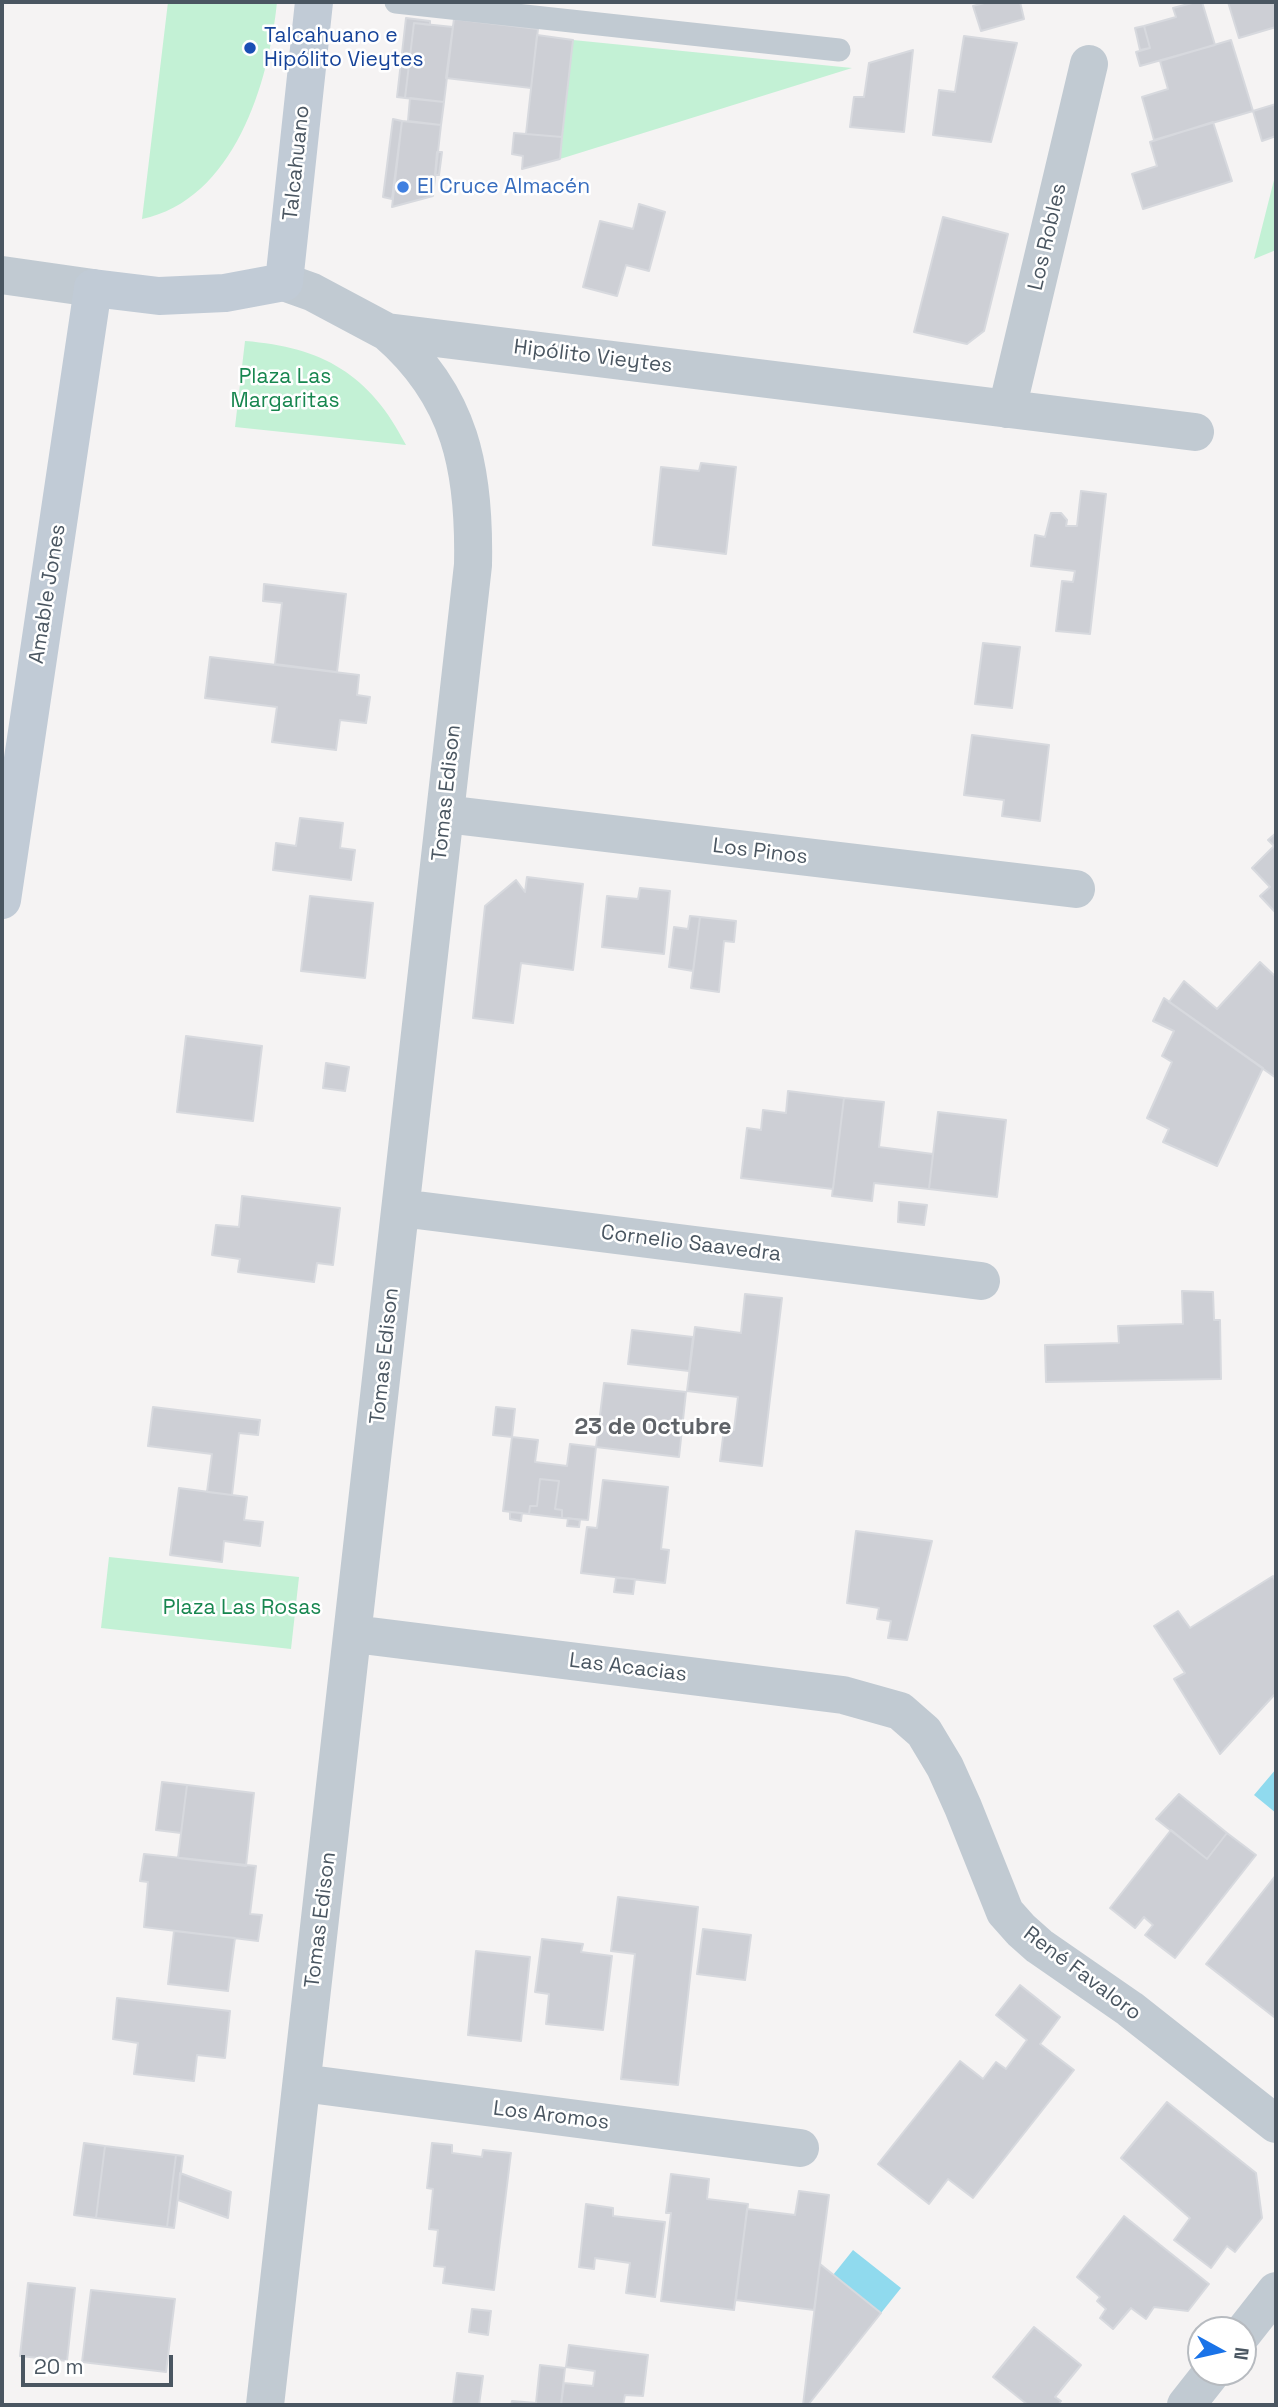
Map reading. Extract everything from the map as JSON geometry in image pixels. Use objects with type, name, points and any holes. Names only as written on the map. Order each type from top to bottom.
[{"type":"street","name":"Talcahuano","points":[[284,282],[314,2]]},
{"type":"street","name":"Los Robles","points":[[1007,409],[1089,64]]},
{"type":"street","points":[[2,275],[159,296],[225,293],[284,282]]},
{"type":"street","name":"Hipólito Vieytes","points":[[284,282],[323,297],[387,332],[1195,432]]},
{"type":"street","name":"Amable Jones","points":[[2,900],[93,288]]},
{"type":"street","name":"Tomas Edison","points":[[265,2405],[473,565],[472,495],[461,438],[448,408],[414,355],[387,332]]},
{"type":"street","name":"Los Pinos","points":[[444,814],[1076,889]]},
{"type":"street","name":"Cornelio Saavedra","points":[[401,1208],[981,1281]]},
{"type":"street","name":"Las Acacias","points":[[354,1634],[843,1695],[900,1711]]},
{"type":"street","name":"René Favaloro","points":[[900,1711],[924,1732],[945,1767],[1004,1912],[1039,1946],[1130,2009],[1276,2124]]},
{"type":"street","name":"Los Aromos","points":[[302,2083],[800,2148]]},
{"type":"street","points":[[1256,2316],[1276,2291]]},
{"type":"street","points":[[1186,2405],[1201,2386]]},
{"type":"lane","points":[[396,2],[839,50]]},
{"type":"green space","points":[[168,2],[277,2],[273,34],[255,101],[241,134],[223,163],[201,188],[174,208],[142,219]]},
{"type":"green space","points":[[573,40],[852,68],[560,159]]},
{"type":"green space","points":[[1276,169],[1276,250],[1254,259],[1274,180]]},
{"type":"green space","name":"Plaza Las Margaritas","points":[[245,341],[298,350],[341,369],[360,382],[376,400],[392,420],[406,445],[235,427]]},
{"type":"green space","name":"Plaza Las Rosas","points":[[109,1557],[299,1577],[291,1649],[101,1628]]},
{"type":"water","points":[[1276,1769],[1276,1813],[1254,1795]]},
{"type":"water","points":[[853,2250],[901,2288],[881,2313],[833,2275]]},
{"type":"building","points":[[988,2],[1020,2],[1024,19],[981,31],[973,6]]},
{"type":"building","points":[[1202,2],[1215,45],[1140,66],[1136,52],[1150,48],[1144,26],[1176,17],[1173,8]]},
{"type":"building","points":[[1228,2],[1276,2],[1276,27],[1239,38]]},
{"type":"building","points":[[406,18],[430,21],[430,25],[414,23],[405,98],[397,97]]},
{"type":"building","points":[[454,19],[538,29],[531,88],[446,78]]},
{"type":"building","points":[[414,23],[453,27],[444,102],[405,98]]},
{"type":"building","points":[[1144,26],[1150,48],[1140,50],[1135,28]]},
{"type":"building","points":[[537,35],[573,40],[562,137],[526,134]]},
{"type":"building","points":[[964,36],[1017,43],[991,142],[933,135],[939,90],[955,92]]},
{"type":"building","points":[[1231,40],[1253,111],[1154,140],[1142,97],[1168,89],[1160,61]]},
{"type":"building","points":[[913,50],[904,132],[850,127],[854,97],[864,97],[869,63]]},
{"type":"building","points":[[410,98],[444,102],[441,125],[408,121]]},
{"type":"building","points":[[1276,104],[1276,136],[1262,141],[1253,111]]},
{"type":"building","points":[[393,119],[402,121],[392,199],[383,197]]},
{"type":"building","points":[[402,121],[441,125],[433,196],[392,207]]},
{"type":"building","points":[[1213,122],[1232,181],[1143,209],[1132,174],[1157,166],[1150,142]]},
{"type":"building","points":[[514,133],[562,137],[560,159],[522,169],[523,156],[512,154]]},
{"type":"building","points":[[437,152],[442,152],[439,175],[435,175]]},
{"type":"building","points":[[639,204],[665,212],[649,271],[626,265],[617,296],[583,287],[600,221],[633,229]]},
{"type":"building","points":[[943,217],[1008,234],[984,331],[967,344],[914,332]]},
{"type":"building","points":[[701,463],[736,467],[726,554],[653,545],[661,467],[699,471]]},
{"type":"building","points":[[1081,491],[1106,494],[1090,634],[1056,631],[1062,581],[1073,582],[1075,571],[1031,566],[1035,535],[1045,537],[1051,513],[1061,513],[1067,520],[1066,526],[1077,526]]},
{"type":"building","points":[[264,584],[346,594],[337,672],[275,664],[282,603],[263,601]]},
{"type":"building","points":[[983,643],[1020,647],[1012,708],[975,704]]},
{"type":"building","points":[[210,657],[359,675],[357,695],[370,697],[366,723],[340,720],[336,750],[272,742],[277,707],[205,698]]},
{"type":"building","points":[[972,735],[1049,745],[1040,821],[1002,816],[1004,800],[964,795]]},
{"type":"building","points":[[300,818],[343,823],[340,848],[355,850],[351,880],[273,870],[276,843],[296,846]]},
{"type":"building","points":[[1276,833],[1276,848],[1268,840]]},
{"type":"building","points":[[1274,846],[1276,913],[1260,896],[1270,887],[1252,868]]},
{"type":"building","points":[[527,877],[583,884],[573,970],[521,963],[513,1023],[473,1018],[485,906],[516,880],[525,892]]},
{"type":"building","points":[[640,888],[670,891],[664,954],[602,947],[607,896],[638,899]]},
{"type":"building","points":[[310,896],[373,903],[365,978],[301,971]]},
{"type":"building","points":[[690,916],[700,917],[693,971],[669,967],[674,927],[688,929]]},
{"type":"building","points":[[700,917],[736,921],[734,942],[724,941],[719,992],[691,988]]},
{"type":"building","points":[[1260,962],[1276,977],[1276,1078],[1169,1002],[1184,981],[1217,1009]]},
{"type":"building","points":[[1164,998],[1263,1068],[1217,1166],[1163,1142],[1169,1129],[1147,1118],[1172,1062],[1162,1056],[1174,1031],[1153,1021]]},
{"type":"building","points":[[186,1036],[262,1046],[253,1121],[177,1112]]},
{"type":"building","points":[[326,1063],[349,1067],[345,1091],[323,1088]]},
{"type":"building","points":[[788,1091],[844,1098],[833,1189],[741,1178],[747,1128],[761,1130],[763,1110],[786,1113]]},
{"type":"building","points":[[844,1098],[884,1102],[879,1147],[933,1154],[929,1189],[874,1183],[872,1201],[832,1196]]},
{"type":"building","points":[[938,1112],[1006,1120],[997,1197],[929,1189]]},
{"type":"building","points":[[242,1196],[340,1208],[333,1265],[317,1263],[314,1282],[238,1272],[240,1259],[212,1255],[216,1225],[239,1227]]},
{"type":"building","points":[[899,1202],[927,1205],[924,1225],[898,1222]]},
{"type":"building","points":[[1182,1291],[1213,1292],[1214,1320],[1220,1320],[1221,1379],[1046,1382],[1045,1345],[1119,1343],[1118,1326],[1183,1324]]},
{"type":"building","points":[[745,1294],[782,1298],[762,1466],[720,1461],[724,1429],[734,1430],[738,1397],[687,1391],[695,1327],[741,1333]]},
{"type":"building","points":[[632,1330],[693,1337],[689,1371],[628,1364]]},
{"type":"building","points":[[604,1383],[686,1392],[679,1457],[596,1447]]},
{"type":"building","points":[[153,1407],[260,1420],[258,1435],[239,1433],[232,1495],[207,1492],[212,1454],[148,1446]]},
{"type":"building","points":[[496,1407],[515,1409],[512,1437],[493,1435]]},
{"type":"building","points":[[512,1437],[538,1440],[535,1462],[567,1466],[570,1444],[596,1447],[588,1520],[562,1518],[562,1510],[555,1509],[559,1481],[540,1479],[537,1506],[530,1506],[529,1514],[503,1511]]},
{"type":"building","points":[[540,1479],[559,1481],[555,1509],[562,1510],[562,1518],[529,1514],[530,1506],[537,1506]]},
{"type":"building","points":[[603,1480],[668,1487],[661,1549],[669,1550],[665,1583],[581,1573],[587,1527],[597,1528]]},
{"type":"building","points":[[179,1488],[247,1497],[244,1520],[263,1522],[260,1546],[224,1541],[222,1562],[170,1555]]},
{"type":"building","points":[[510,1512],[522,1513],[521,1521],[510,1519]]},
{"type":"building","points":[[568,1518],[580,1520],[579,1527],[567,1526]]},
{"type":"building","points":[[856,1531],[932,1541],[907,1640],[888,1638],[891,1621],[877,1619],[879,1608],[847,1603]]},
{"type":"building","points":[[1273,1576],[1276,1582],[1276,1693],[1220,1754],[1174,1679],[1185,1673],[1154,1626],[1178,1611],[1190,1628]]},
{"type":"building","points":[[616,1578],[635,1579],[633,1594],[614,1592]]},
{"type":"building","points":[[162,1782],[187,1785],[181,1833],[156,1830]]},
{"type":"building","points":[[187,1785],[254,1793],[246,1866],[178,1858]]},
{"type":"building","points":[[1179,1794],[1227,1833],[1207,1859],[1156,1819]]},
{"type":"building","points":[[1171,1830],[1207,1859],[1227,1833],[1256,1855],[1175,1958],[1145,1935],[1153,1925],[1144,1917],[1135,1928],[1110,1908]]},
{"type":"building","points":[[144,1854],[256,1866],[250,1914],[262,1915],[258,1941],[144,1927],[148,1882],[140,1881]]},
{"type":"building","points":[[1276,1875],[1276,2014],[1274,2017],[1206,1964]]},
{"type":"building","points":[[618,1897],[698,1907],[678,2085],[621,2079],[635,1954],[611,1951]]},
{"type":"building","points":[[703,1929],[751,1935],[745,1980],[697,1974]]},
{"type":"building","points":[[174,1931],[235,1938],[228,1991],[168,1984]]},
{"type":"building","points":[[542,1939],[583,1944],[581,1952],[612,1956],[603,2030],[546,2024],[549,1994],[535,1992]]},
{"type":"building","points":[[476,1951],[530,1957],[521,2041],[468,2035]]},
{"type":"building","points":[[1020,1985],[1060,2017],[1040,2044],[1074,2070],[973,2198],[948,2179],[929,2204],[878,2164],[960,2061],[983,2079],[996,2062],[1006,2069],[1027,2040],[996,2015]]},
{"type":"building","points":[[117,1998],[230,2011],[225,2058],[197,2055],[194,2081],[134,2074],[138,2043],[113,2039]]},
{"type":"building","points":[[1167,2102],[1256,2173],[1262,2218],[1235,2252],[1227,2246],[1211,2268],[1174,2240],[1190,2218],[1121,2158]]},
{"type":"building","points":[[84,2143],[105,2146],[96,2218],[74,2215]]},
{"type":"building","points":[[432,2143],[452,2145],[452,2153],[482,2157],[483,2150],[511,2153],[494,2290],[443,2283],[445,2267],[434,2266],[438,2230],[429,2229],[433,2189],[427,2188]]},
{"type":"building","points":[[105,2146],[176,2155],[167,2227],[96,2218]]},
{"type":"building","points":[[176,2155],[183,2156],[174,2228],[167,2227]]},
{"type":"building","points":[[180,2173],[231,2192],[228,2218],[178,2200]]},
{"type":"building","points":[[671,2174],[709,2179],[707,2199],[748,2204],[734,2310],[661,2301],[671,2213],[666,2213]]},
{"type":"building","points":[[799,2191],[829,2195],[814,2310],[736,2300],[747,2209],[795,2215]]},
{"type":"building","points":[[586,2204],[613,2208],[613,2216],[665,2222],[655,2297],[626,2293],[630,2263],[595,2258],[594,2269],[579,2267]]},
{"type":"building","points":[[1124,2216],[1209,2284],[1188,2311],[1154,2307],[1146,2319],[1131,2308],[1113,2329],[1100,2318],[1106,2309],[1097,2301],[1100,2297],[1077,2277]]},
{"type":"building","points":[[820,2264],[881,2313],[808,2405],[803,2405]]},
{"type":"building","points":[[28,2283],[75,2288],[67,2361],[20,2356]]},
{"type":"building","points":[[91,2290],[175,2299],[166,2372],[82,2362]]},
{"type":"building","points":[[472,2309],[491,2311],[488,2335],[469,2332]]},
{"type":"building","points":[[1034,2327],[1081,2365],[1055,2397],[1061,2401],[1058,2405],[1028,2405],[993,2377]]},
{"type":"building","points":[[569,2345],[648,2355],[643,2396],[625,2395],[623,2405],[561,2405],[564,2383],[593,2386],[595,2371],[566,2367]]},
{"type":"building","points":[[540,2365],[565,2368],[561,2405],[511,2405],[512,2401],[536,2403]]},
{"type":"building","points":[[457,2373],[483,2376],[479,2405],[453,2405]]},
{"type":"place","name":"Talcahuano e Hipólito Vieytes","points":[[250,48]]},
{"type":"place","name":"El Cruce Almacén","points":[[403,187]]},
{"type":"district","name":"23 de Octubre","points":[[653,1428]]}]
